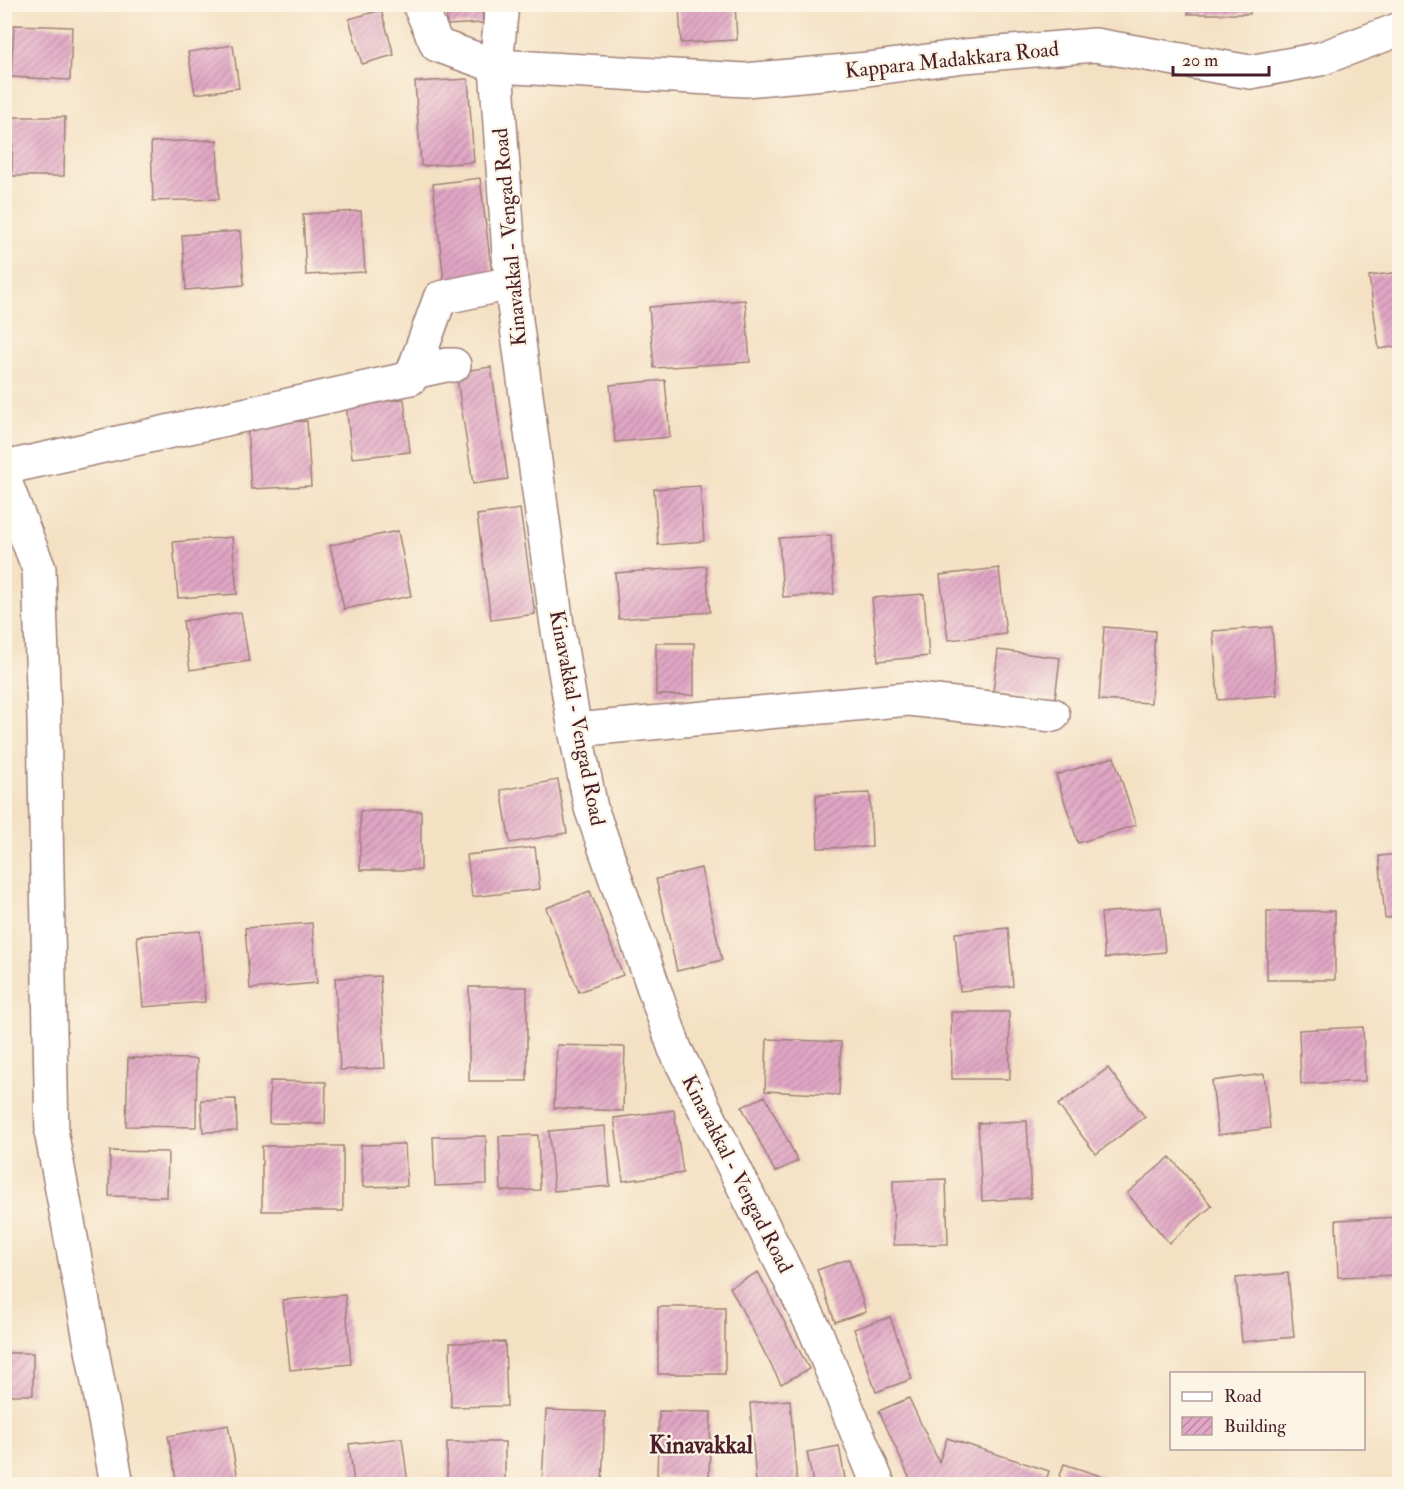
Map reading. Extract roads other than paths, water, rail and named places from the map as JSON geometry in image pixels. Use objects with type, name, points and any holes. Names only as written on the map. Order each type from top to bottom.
[{"type":"street","name":"Kappara Madakkara Road","points":[[418,4],[437,45],[496,66],[745,80],[868,69],[964,56],[1095,45],[1250,72],[1320,59],[1400,29]]},
{"type":"street","name":"Kinavakkal - Vengad Road","points":[[501,4],[496,66],[512,283],[556,625],[591,808],[675,1049],[816,1332],[878,1485]]},
{"type":"street","points":[[4,468],[411,378],[440,298],[512,283]]},
{"type":"street","points":[[414,372],[454,365]]},
{"type":"street","points":[[4,479],[39,569],[51,1136],[117,1485]]},
{"type":"street","points":[[575,730],[909,699],[1053,715]]},
{"type":"district","name":"Kinavakkal","points":[[701,1445]]}]
